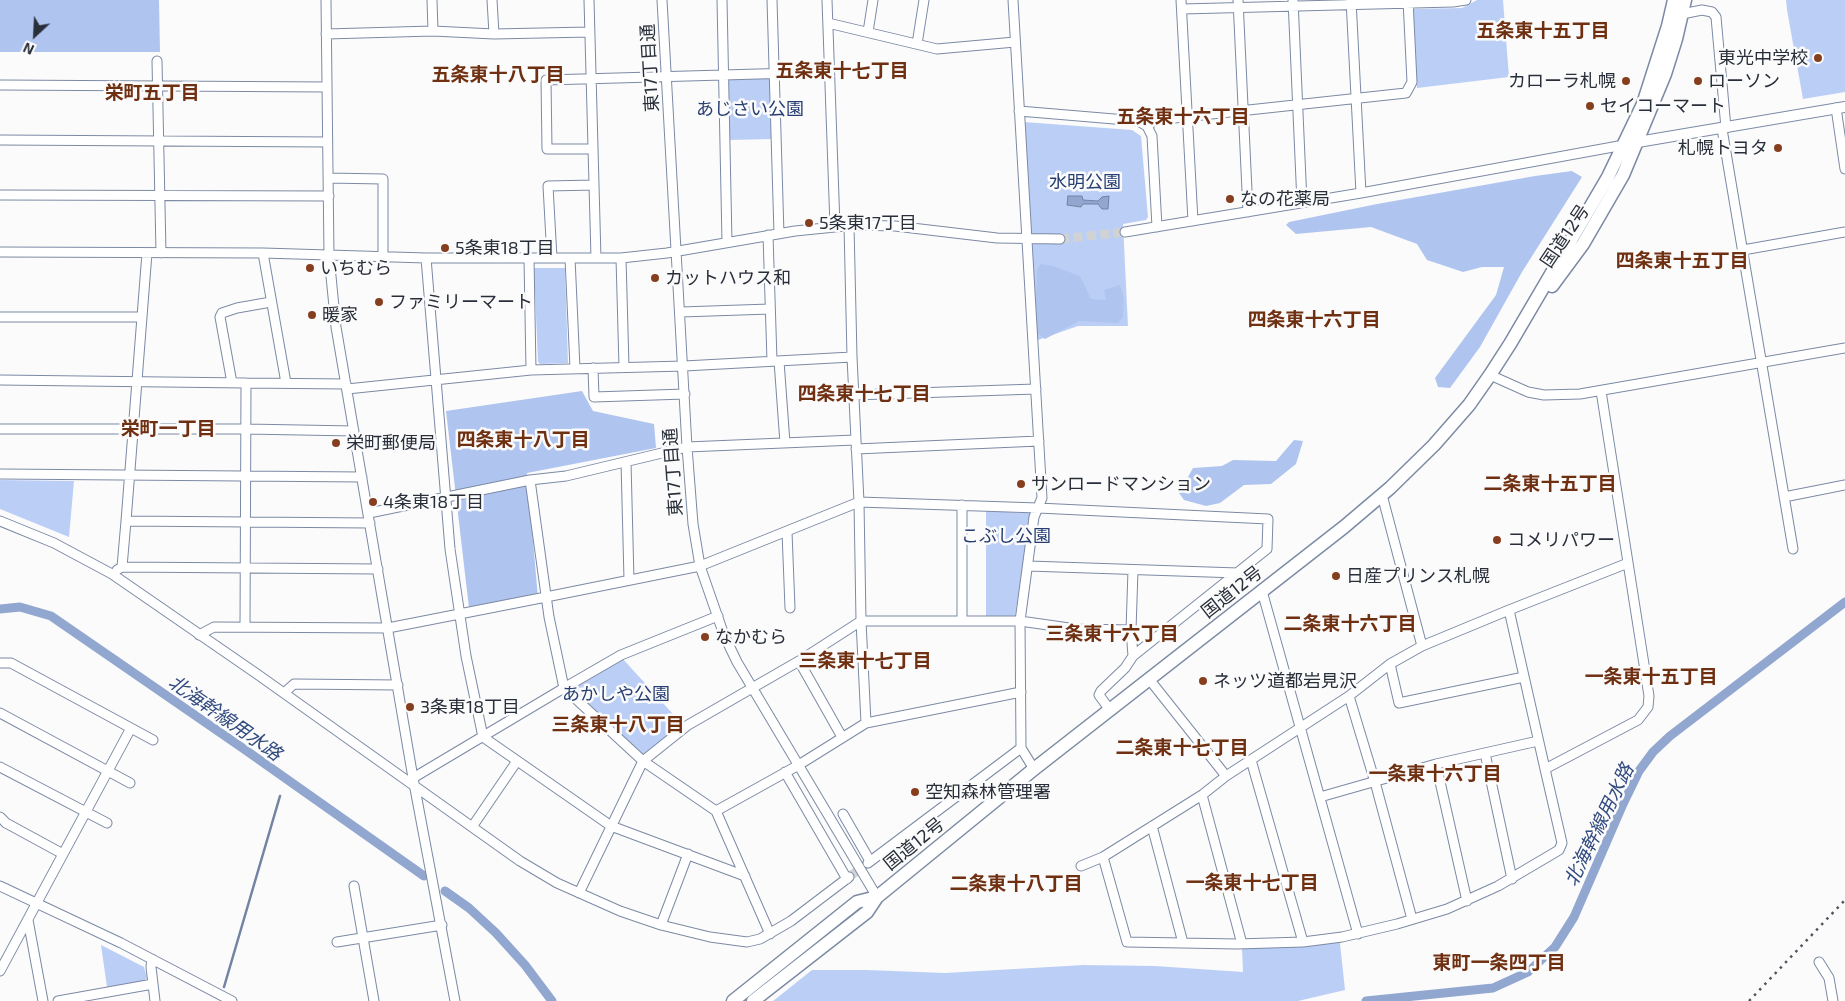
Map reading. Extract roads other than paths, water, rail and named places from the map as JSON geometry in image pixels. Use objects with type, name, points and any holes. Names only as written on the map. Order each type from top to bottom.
[{"type":"highway","name":"国道12号","points":[[753,1001],[867,912],[876,897],[1034,769],[1344,527],[1382,495],[1434,445],[1468,405],[1490,375],[1608,177],[1643,104],[1668,26],[1674,0]]},
{"type":"highway","name":"国道12号","points":[[1510,344],[1597,221],[1623,175],[1665,74],[1685,0]]},
{"type":"highway","name":"国道12号","points":[[733,1001],[857,902],[876,897]]},
{"type":"main road","points":[[1624,145],[1840,108]]},
{"type":"street","points":[[326,0],[329,256],[332,292],[346,386],[414,783],[455,1001]]},
{"type":"street","points":[[432,0],[433,31]]},
{"type":"street","points":[[492,0],[494,34]]},
{"type":"street","points":[[588,0],[596,258]]},
{"type":"street","name":"東17丁目通","points":[[662,0],[692,524],[700,566],[727,642],[751,688],[876,897]]},
{"type":"street","points":[[722,0],[727,242]]},
{"type":"street","points":[[772,0],[779,234]]},
{"type":"street","points":[[827,0],[835,226]]},
{"type":"street","points":[[868,32],[873,0]]},
{"type":"street","points":[[918,44],[924,0]]},
{"type":"street","points":[[1013,0],[1042,498],[1034,516],[1020,621],[1021,748],[1034,769]]},
{"type":"street","points":[[1193,221],[1182,5],[1464,0]]},
{"type":"street","points":[[1351,2],[1361,193]]},
{"type":"street","points":[[1147,126],[1156,120],[1406,93],[1412,82],[1409,2]]},
{"type":"street","points":[[1238,4],[1248,212]]},
{"type":"street","points":[[1294,4],[1302,204]]},
{"type":"street","points":[[1682,14],[1702,10],[1712,12],[1716,17],[1724,129],[1793,550]]},
{"type":"street","points":[[828,22],[937,49],[1015,42]]},
{"type":"street","points":[[326,34],[433,31],[494,34],[589,32]]},
{"type":"street","points":[[157,61],[161,253]]},
{"type":"street","points":[[593,149],[546,149],[546,80],[829,72]]},
{"type":"street","points":[[0,85],[327,87]]},
{"type":"street","points":[[1840,108],[1845,169]]},
{"type":"street","points":[[1019,111],[1138,121],[1147,126],[1152,136],[1157,227]]},
{"type":"street","points":[[0,140],[327,142]]},
{"type":"street","points":[[1125,232],[1302,204],[1624,145]]},
{"type":"street","points":[[328,178],[383,179],[383,256]]},
{"type":"street","points":[[552,258],[548,186],[594,185]]},
{"type":"street","points":[[0,194],[329,196]]},
{"type":"street","points":[[849,225],[852,357],[859,502],[861,621],[866,723]]},
{"type":"street","points":[[0,252],[263,254],[426,258],[621,258],[677,252],[768,235],[849,225],[894,226],[996,238],[1060,239]]},
{"type":"street","points":[[1743,250],[1845,232]]},
{"type":"street","points":[[768,235],[770,309],[785,443]]},
{"type":"street","points":[[122,567],[147,253]]},
{"type":"street","points":[[263,254],[286,383]]},
{"type":"street","points":[[426,258],[450,549],[466,656],[483,737],[611,826],[745,876]]},
{"type":"street","points":[[529,258],[531,370]]},
{"type":"street","points":[[570,258],[575,368]]},
{"type":"street","points":[[621,258],[624,367]]},
{"type":"street","points":[[232,383],[220,317],[222,313],[237,308],[271,302]]},
{"type":"street","points":[[680,312],[770,309]]},
{"type":"street","points":[[0,317],[142,317]]},
{"type":"street","points":[[1490,375],[1528,392],[1544,395],[1580,394],[1845,348]]},
{"type":"street","points":[[0,380],[286,383],[346,386],[531,370],[684,366],[852,357]]},
{"type":"street","points":[[593,368],[594,397],[685,394]]},
{"type":"street","points":[[245,627],[247,522],[246,383]]},
{"type":"street","points":[[854,395],[1036,389]]},
{"type":"street","points":[[1545,769],[1638,720],[1648,707],[1649,696],[1601,391]]},
{"type":"street","points":[[0,429],[354,431]]},
{"type":"street","points":[[369,513],[530,480],[566,476],[687,447],[785,443],[856,444],[1039,441]]},
{"type":"street","points":[[626,462],[629,580]]},
{"type":"street","points":[[0,474],[362,477]]},
{"type":"street","points":[[530,480],[546,597],[564,688],[643,761],[716,812],[770,934]]},
{"type":"street","points":[[1784,497],[1845,486]]},
{"type":"street","points":[[1382,495],[1422,646]]},
{"type":"street","points":[[199,634],[214,627],[388,628],[546,597],[700,566],[859,502],[1268,518],[1267,549],[1133,656],[1101,691],[1099,694],[1110,710]]},
{"type":"street","points":[[962,505],[962,621]]},
{"type":"street","points":[[0,521],[54,543],[112,574],[414,783],[472,827],[520,860],[557,883],[620,912],[661,925],[710,937],[747,942],[760,939],[791,921],[848,878],[785,772]]},
{"type":"street","points":[[126,521],[370,523]]},
{"type":"street","points":[[787,532],[790,608]]},
{"type":"street","points":[[1080,866],[1102,857],[1202,795],[1226,776],[1349,696],[1390,664],[1422,646],[1628,562]]},
{"type":"street","points":[[1028,566],[1238,573]]},
{"type":"street","points":[[112,574],[122,567],[378,568]]},
{"type":"street","points":[[1133,570],[1131,630],[1133,656]]},
{"type":"street","points":[[1262,591],[1358,934]]},
{"type":"street","points":[[1102,857],[1127,942],[1242,944],[1303,942],[1358,934],[1447,909],[1512,879],[1559,850],[1562,843],[1509,610]]},
{"type":"street","points":[[414,783],[483,737],[622,655],[718,616]]},
{"type":"street","points":[[579,893],[643,761],[688,725],[799,661],[861,621],[1020,621],[1076,629],[1131,630]]},
{"type":"street","points":[[799,661],[842,737]]},
{"type":"street","points":[[0,663],[11,663],[153,740]]},
{"type":"street","points":[[1390,664],[1400,703],[1524,677]]},
{"type":"street","points":[[1149,679],[1226,776]]},
{"type":"street","points":[[284,693],[294,684],[398,685]]},
{"type":"street","points":[[716,812],[797,766],[866,723],[1021,692]]},
{"type":"street","points":[[1349,696],[1375,782],[1412,919]]},
{"type":"street","points":[[0,712],[130,782]]},
{"type":"street","points":[[0,971],[131,728]]},
{"type":"street","points":[[1320,797],[1436,764],[1538,741]]},
{"type":"street","points":[[843,814],[869,862],[1021,748]]},
{"type":"street","points":[[1485,753],[1512,879]]},
{"type":"street","points":[[1251,760],[1303,942]]},
{"type":"street","points":[[472,827],[517,761]]},
{"type":"street","points":[[1436,764],[1467,901]]},
{"type":"street","points":[[0,767],[107,824]]},
{"type":"street","points":[[1202,795],[1242,944]]},
{"type":"street","points":[[0,817],[6,823],[64,854]]},
{"type":"street","points":[[1152,826],[1183,943]]},
{"type":"street","points":[[661,925],[688,854]]},
{"type":"street","points":[[0,886],[94,930],[232,1001]]},
{"type":"street","points":[[354,886],[374,1001]]},
{"type":"street","points":[[28,920],[43,1001]]},
{"type":"street","points":[[336,942],[442,925]]},
{"type":"street","points":[[152,959],[150,967],[155,1001]]},
{"type":"street","points":[[1819,962],[1829,978],[1833,1001]]},
{"type":"street","points":[[58,1001],[153,984]]},
{"type":"waterway","name":"北海幹線用水路","points":[[1366,1001],[1493,988],[1528,972],[1555,947],[1574,917],[1623,804],[1639,771],[1653,752],[1670,736],[1845,602]]},
{"type":"waterway","name":"北海幹線用水路","points":[[0,609],[20,607],[51,616],[424,876]]},
{"type":"waterway","points":[[224,987],[280,796]]},
{"type":"waterway","name":"北海幹線用水路","points":[[445,891],[469,908],[496,933],[525,965],[552,1001]]},
{"type":"tunnel","points":[[1060,239],[1125,232]]},
{"type":"tunnel","points":[[849,877],[868,863]]},
{"type":"railway","points":[[1749,1001],[1845,900]]},
{"type":"place","name":"東光中学校","points":[[1818,58]]},
{"type":"place","name":"カローラ札幌","points":[[1626,81]]},
{"type":"place","name":"ローソン","points":[[1698,81]]},
{"type":"place","name":"セイコーマート","points":[[1590,106]]},
{"type":"place","name":"札幌トヨタ","points":[[1778,148]]},
{"type":"place","name":"なの花薬局","points":[[1230,199]]},
{"type":"place","name":"5条東17丁目","points":[[809,223]]},
{"type":"place","name":"5条東18丁目","points":[[445,248]]},
{"type":"place","name":"いちむら","points":[[310,268]]},
{"type":"place","name":"カットハウス和","points":[[655,278]]},
{"type":"place","name":"ファミリーマート","points":[[379,302]]},
{"type":"place","name":"暖家","points":[[312,315]]},
{"type":"place","name":"栄町郵便局","points":[[336,443]]},
{"type":"place","name":"サンロードマンション","points":[[1021,484]]},
{"type":"place","name":"4条東18丁目","points":[[373,502]]},
{"type":"place","name":"コメリパワー","points":[[1497,540]]},
{"type":"place","name":"日産プリンス札幌","points":[[1336,576]]},
{"type":"place","name":"なかむら","points":[[705,637]]},
{"type":"place","name":"ネッツ道都岩見沢","points":[[1203,681]]},
{"type":"place","name":"3条東18丁目","points":[[410,707]]},
{"type":"place","name":"空知森林管理署","points":[[915,792]]},
{"type":"district","name":"五条東十五丁目","points":[[1543,31]]},
{"type":"district","name":"五条東十七丁目","points":[[842,71]]},
{"type":"district","name":"五条東十八丁目","points":[[498,75]]},
{"type":"district","name":"栄町五丁目","points":[[152,93]]},
{"type":"district","name":"五条東十六丁目","points":[[1183,117]]},
{"type":"district","name":"四条東十五丁目","points":[[1682,261]]},
{"type":"district","name":"四条東十六丁目","points":[[1314,320]]},
{"type":"district","name":"四条東十七丁目","points":[[864,394]]},
{"type":"district","name":"栄町一丁目","points":[[168,429]]},
{"type":"district","name":"四条東十八丁目","points":[[523,440]]},
{"type":"district","name":"二条東十五丁目","points":[[1550,484]]},
{"type":"district","name":"二条東十六丁目","points":[[1350,624]]},
{"type":"district","name":"三条東十六丁目","points":[[1112,634]]},
{"type":"district","name":"三条東十七丁目","points":[[865,661]]},
{"type":"district","name":"一条東十五丁目","points":[[1651,677]]},
{"type":"district","name":"三条東十八丁目","points":[[618,725]]},
{"type":"district","name":"二条東十七丁目","points":[[1182,748]]},
{"type":"district","name":"一条東十六丁目","points":[[1435,774]]},
{"type":"district","name":"一条東十七丁目","points":[[1252,883]]},
{"type":"district","name":"二条東十八丁目","points":[[1016,884]]},
{"type":"district","name":"東町一条四丁目","points":[[1499,963]]},
{"type":"park label","name":"あじさい公園","points":[[750,109]]},
{"type":"park label","name":"水明公園","points":[[1085,182]]},
{"type":"park label","name":"こぶし公園","points":[[1006,536]]},
{"type":"park label","name":"あかしや公園","points":[[616,694]]}]
